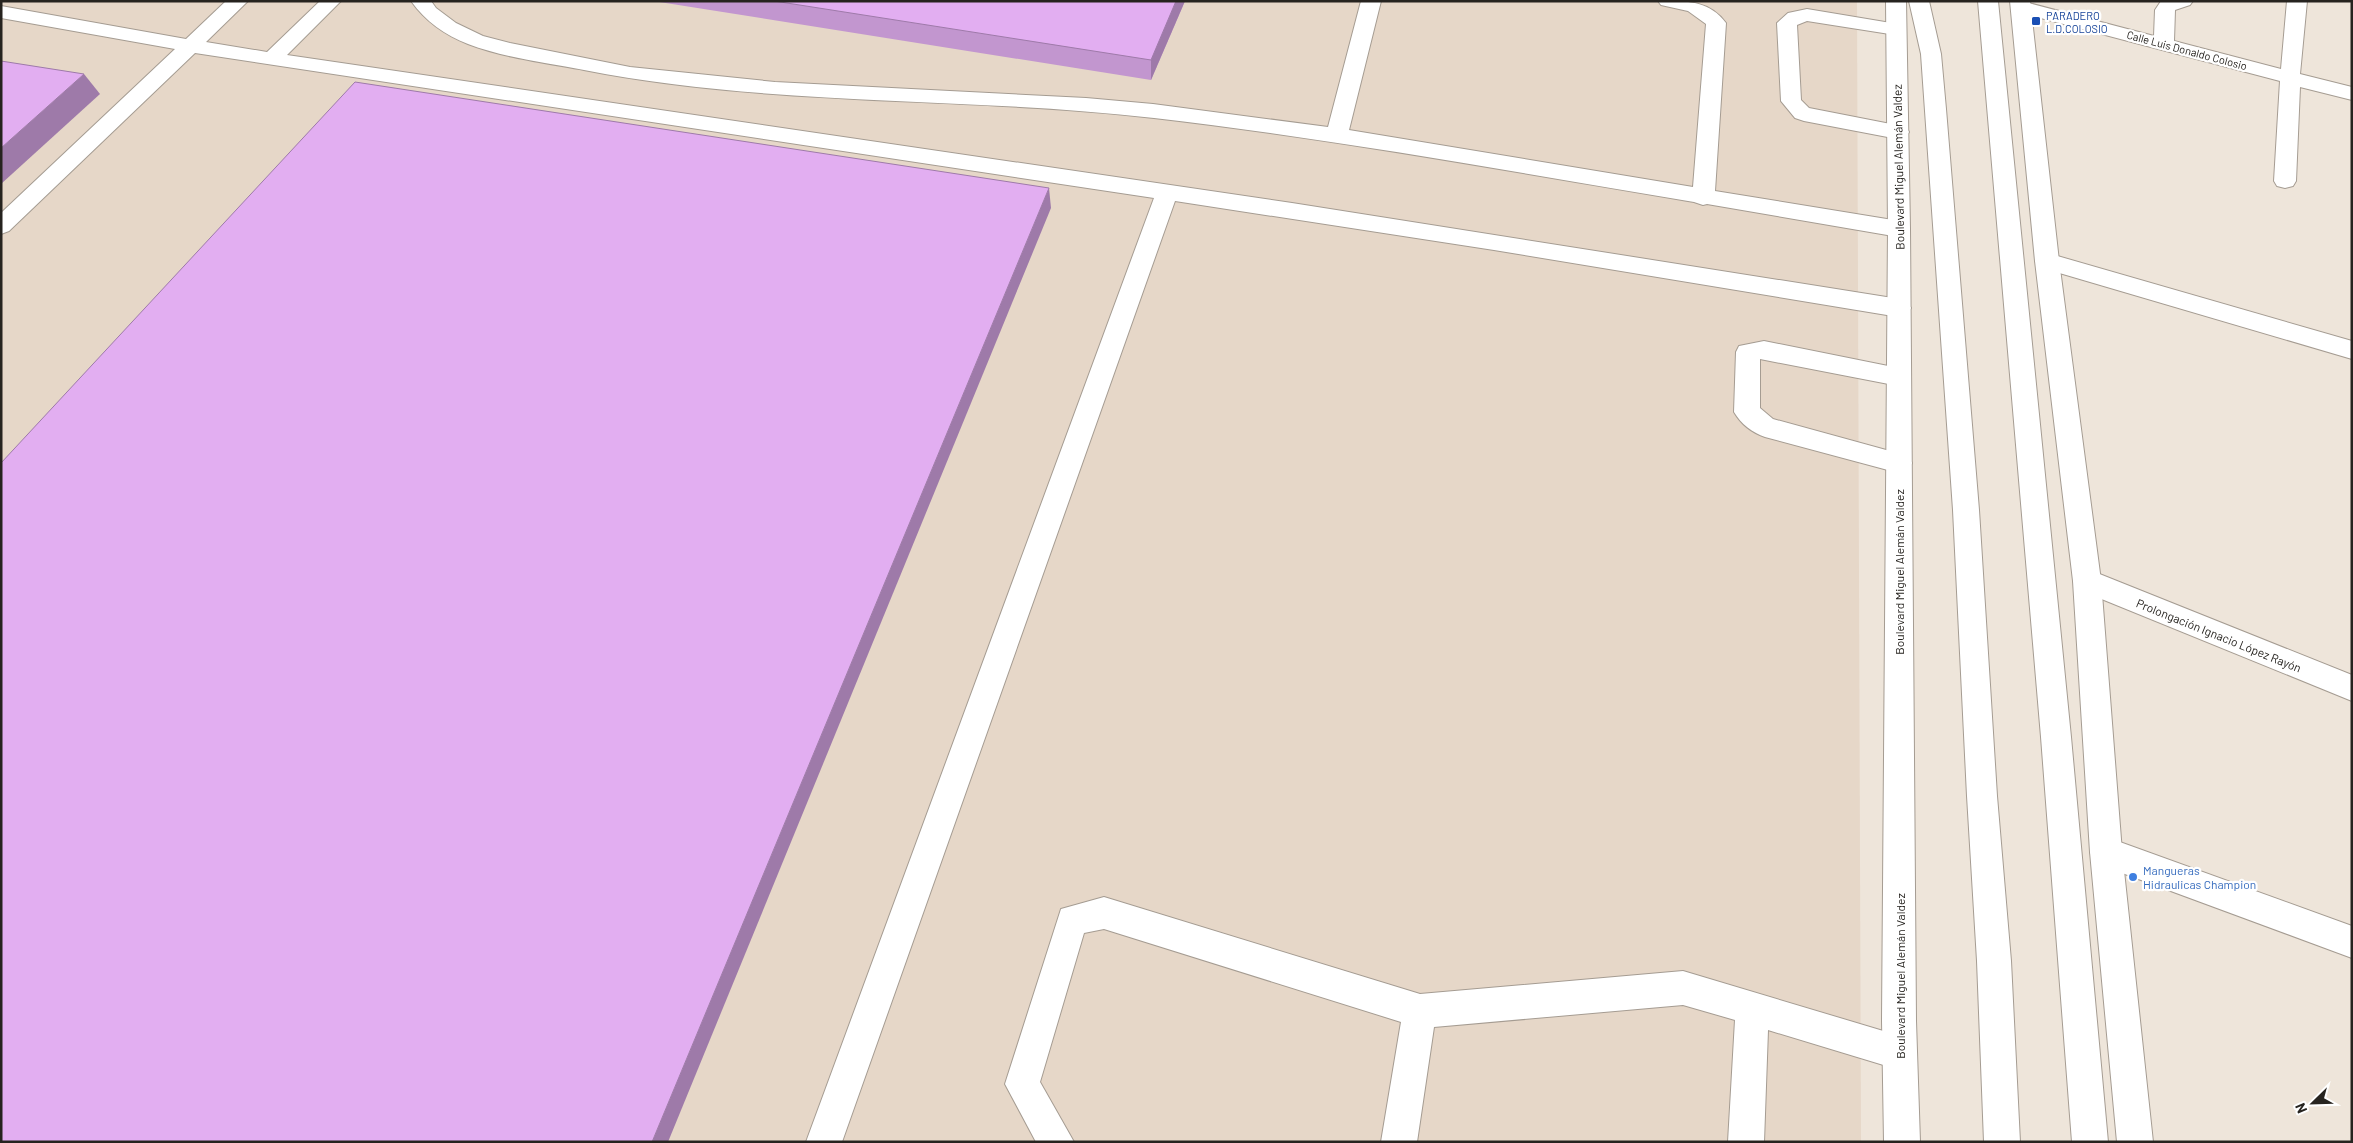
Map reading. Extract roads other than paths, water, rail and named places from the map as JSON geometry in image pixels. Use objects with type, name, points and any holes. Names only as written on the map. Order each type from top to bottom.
[{"type":"main road","points":[[1,226],[238,1]]},
{"type":"main road","points":[[272,60],[331,1]]},
{"type":"main road","points":[[421,1],[429,12],[449,27],[476,40],[630,73],[775,88],[1086,105],[1153,111],[1337,135],[1703,198],[1899,229]]},
{"type":"main road","points":[[1337,135],[1371,1]]},
{"type":"main road","points":[[1668,1],[1693,5],[1704,10],[1716,23],[1703,198]]},
{"type":"main road","name":"Boulevard Miguel Alemán Valdez","points":[[1896,1],[1899,229],[1900,1053],[1902,1142]]},
{"type":"main road","points":[[1918,1],[1931,54],[1966,510],[1994,961],[2002,1142]]},
{"type":"main road","points":[[1988,1],[2049,658],[2090,1142]]},
{"type":"main road","points":[[2164,44],[2165,10],[2168,5],[2183,1]]},
{"type":"main road","points":[[2285,181],[2290,77],[2297,1]]},
{"type":"main road","points":[[2021,4],[2047,261],[2087,581],[2106,852],[2135,1142]]},
{"type":"main road","name":"Calle Luis Donaldo Colosio","points":[[2021,4],[2352,94]]},
{"type":"main road","points":[[1,12],[272,60],[1167,192],[1728,278],[1899,308]]},
{"type":"main road","points":[[1896,29],[1807,15],[1795,17],[1788,23],[1791,101],[1796,108],[1811,116],[1898,132]]},
{"type":"main road","points":[[824,1142],[1167,192]]},
{"type":"main road","points":[[2047,261],[2352,350]]},
{"type":"main road","points":[[1899,377],[1764,350],[1748,352],[1747,412],[1765,427],[1899,463]]},
{"type":"main road","name":"Prolongación Ignacio López Rayón","points":[[2087,581],[2352,688]]},
{"type":"main road","points":[[2106,852],[2352,942]]},
{"type":"main road","points":[[1056,1142],[1022,1084],[1072,920],[1104,913],[1420,1011],[1683,988],[1900,1053]]},
{"type":"main road","points":[[1746,1142],[1752,1008]]},
{"type":"main road","points":[[1399,1142],[1420,1011]]},
{"type":"place","name":"PARADERO L.D.COLOSIO","points":[[2036,21]]},
{"type":"place","name":"Mangueras Hidraulicas Champion","points":[[2133,877]]}]
